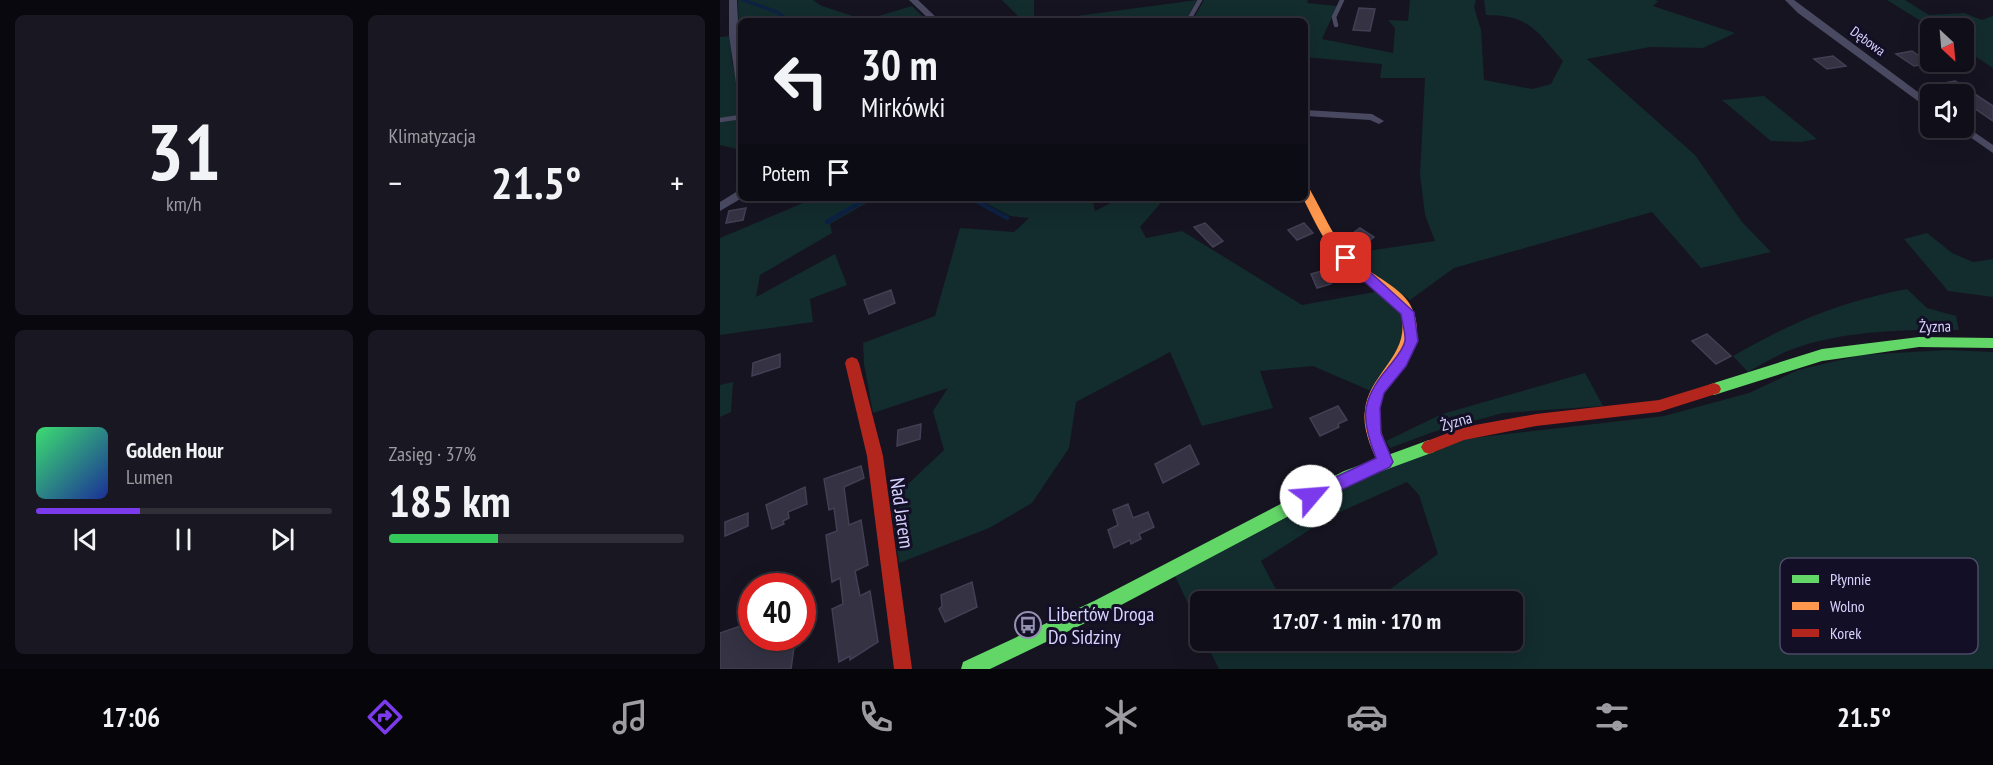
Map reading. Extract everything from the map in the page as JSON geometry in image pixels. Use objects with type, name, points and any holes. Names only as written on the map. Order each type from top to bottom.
[{"type":"street","points":[[733,0],[733,34],[738,64]]},
{"type":"street","points":[[913,0],[933,18]]},
{"type":"street","name":"Dębowa","points":[[1789,0],[1920,98]]},
{"type":"street","points":[[1308,113],[1372,117],[1379,122]]},
{"type":"street","points":[[1974,137],[1993,150]]},
{"type":"street","points":[[720,207],[738,195]]},
{"type":"street","points":[[1308,197],[1325,230],[1350,263],[1392,296],[1407,312],[1412,341],[1401,362],[1378,390],[1372,408],[1374,433],[1385,462]]},
{"type":"street","name":"Żyzna","points":[[970,669],[1024,645],[1350,476],[1464,434],[1536,420],[1659,406],[1822,355],[1919,342],[1993,343]]},
{"type":"street","name":"Nad Jarem","points":[[852,363],[875,456],[903,669]]},
{"type":"lane","points":[[1190,18],[1200,0]]},
{"type":"lane","points":[[1336,25],[1334,17],[1342,0]]},
{"type":"lane","points":[[720,120],[738,117]]},
{"type":"green space","points":[[738,0],[813,0],[822,6],[859,18],[738,18]]},
{"type":"green space","points":[[1002,0],[1034,0],[1034,18],[1020,18]]},
{"type":"green space","points":[[1197,0],[1187,18],[1062,18]]},
{"type":"green space","points":[[1204,0],[1308,0],[1307,3],[1337,6],[1322,39],[1393,53],[1395,28],[1388,20],[1408,21],[1410,0],[1476,0],[1474,7],[1481,30],[1484,80],[1532,89],[1551,84],[1563,61],[1538,33],[1523,22],[1513,18],[1486,15],[1484,0],[1658,1],[1653,6],[1735,33],[1703,48],[1650,47],[1587,59],[1695,155],[1742,222],[1771,252],[1701,268],[1652,212],[1454,268],[1410,300],[1347,254],[1435,241],[1425,215],[1420,174],[1425,78],[1380,78],[1382,64],[1308,57],[1308,18],[1194,18]]},
{"type":"green space","points":[[1887,0],[1905,0],[1929,15],[1964,13],[1982,20],[1993,16],[1993,68],[1974,56],[1974,18],[1920,18],[1920,21]]},
{"type":"green space","points":[[912,6],[924,18],[872,18]]},
{"type":"green space","points":[[730,36],[732,62],[738,89],[738,149],[720,145],[720,37]]},
{"type":"green space","points":[[1764,96],[1817,139],[1801,142],[1771,141],[1722,100]]},
{"type":"green space","points":[[808,201],[870,201],[830,224],[832,233],[760,275],[756,297],[835,254],[847,285],[810,299],[813,322],[720,335],[720,238]]},
{"type":"green space","points":[[982,201],[1093,201],[1095,211],[1115,201],[1162,201],[1140,227],[1146,238],[1182,231],[1302,305],[1380,291],[1401,313],[1406,337],[1371,391],[1313,366],[1260,371],[1273,408],[1202,426],[1170,352],[1076,402],[1069,448],[1032,503],[989,528],[899,563],[890,501],[944,450],[933,411],[948,388],[873,413],[864,364],[863,343],[935,316],[960,228],[1014,232],[1029,218],[1010,216]]},
{"type":"green space","points":[[1927,233],[1952,253],[1973,262],[1993,259],[1993,297],[1948,291],[1904,239]]},
{"type":"green space","points":[[1907,289],[1927,308],[1956,316],[1959,330],[1893,331],[1826,340],[1785,352],[1748,372],[1733,356],[1796,323],[1860,300]]},
{"type":"green space","points":[[1947,350],[1993,352],[1993,669],[1219,669],[1210,651],[1523,651],[1523,591],[1388,591],[1438,554],[1419,495],[1407,482],[1331,516],[1261,561],[1277,591],[1190,591],[1190,608],[1175,576],[1324,498],[1400,462],[1464,439],[1664,416],[1749,393],[1798,370],[1861,355]]},
{"type":"green space","points":[[1585,373],[1603,406],[1503,413],[1433,432],[1390,448],[1386,441],[1442,414]]},
{"type":"green space","points":[[733,382],[731,412],[720,417],[720,385]]},
{"type":"building","points":[[1359,8],[1375,9],[1370,31],[1353,30]]},
{"type":"building","points":[[1912,51],[1920,56],[1920,65],[1914,66],[1896,54]]},
{"type":"building","points":[[1833,56],[1846,66],[1827,69],[1814,59]]},
{"type":"building","points":[[1955,81],[1960,84],[1938,84]]},
{"type":"building","points":[[1974,94],[1993,106],[1993,121],[1974,108]]},
{"type":"building","points":[[746,208],[743,220],[726,223],[729,211]]},
{"type":"building","points":[[1205,223],[1223,241],[1213,247],[1194,227]]},
{"type":"building","points":[[1304,223],[1313,233],[1297,240],[1288,230]]},
{"type":"building","points":[[1360,228],[1374,237],[1362,246],[1348,237]]},
{"type":"building","points":[[1325,270],[1331,284],[1317,288],[1311,274]]},
{"type":"building","points":[[891,290],[895,303],[869,314],[864,300]]},
{"type":"building","points":[[1707,334],[1731,356],[1716,364],[1692,341]]},
{"type":"building","points":[[780,354],[780,367],[752,376],[753,363]]},
{"type":"building","points":[[1338,406],[1347,420],[1338,424],[1339,427],[1320,436],[1310,418]]},
{"type":"building","points":[[921,424],[920,439],[897,446],[898,430]]},
{"type":"building","points":[[1190,445],[1199,464],[1163,483],[1155,464]]},
{"type":"building","points":[[861,466],[864,478],[844,487],[849,525],[861,520],[868,565],[855,571],[860,596],[870,591],[878,642],[850,660],[850,656],[839,662],[832,609],[843,604],[840,578],[832,582],[826,535],[837,531],[834,508],[829,510],[824,479]]},
{"type":"building","points":[[805,487],[807,504],[788,512],[789,518],[783,521],[784,524],[772,529],[766,505]]},
{"type":"building","points":[[1128,504],[1133,518],[1148,512],[1154,527],[1139,534],[1141,539],[1131,544],[1130,540],[1114,548],[1108,530],[1118,525],[1113,510]]},
{"type":"building","points":[[748,513],[748,526],[725,536],[725,522]]},
{"type":"building","points":[[972,582],[977,607],[945,622],[939,609],[942,606],[941,595]]},
{"type":"building","points":[[738,627],[738,651],[793,651],[791,669],[720,669],[720,633]]},
{"type":"waterway","points":[[743,0],[777,12],[785,18]]},
{"type":"waterway","points":[[827,222],[863,201]]},
{"type":"waterway","points":[[976,201],[1007,218]]},
{"type":"traffic: fast","points":[[1714,389],[1822,355],[1919,342],[1993,343]]},
{"type":"traffic: fast","points":[[970,669],[1100,607],[1350,476],[1429,447]]},
{"type":"traffic: slow","points":[[1308,197],[1337,248],[1351,264],[1400,301],[1408,315],[1407,346],[1402,357],[1381,385],[1372,409],[1373,429],[1385,462]]},
{"type":"traffic: jam","points":[[852,363],[875,456],[903,669]]},
{"type":"traffic: jam","points":[[1429,447],[1464,434],[1536,420],[1659,406],[1714,389]]},
{"type":"place","name":"Libertów Droga Do Sidziny","points":[[1028,625]]},
{"type":"route","points":[[1311,496],[1350,476],[1385,462],[1374,433],[1372,408],[1378,390],[1401,362],[1412,341],[1407,312],[1392,296],[1346,258]]}]
